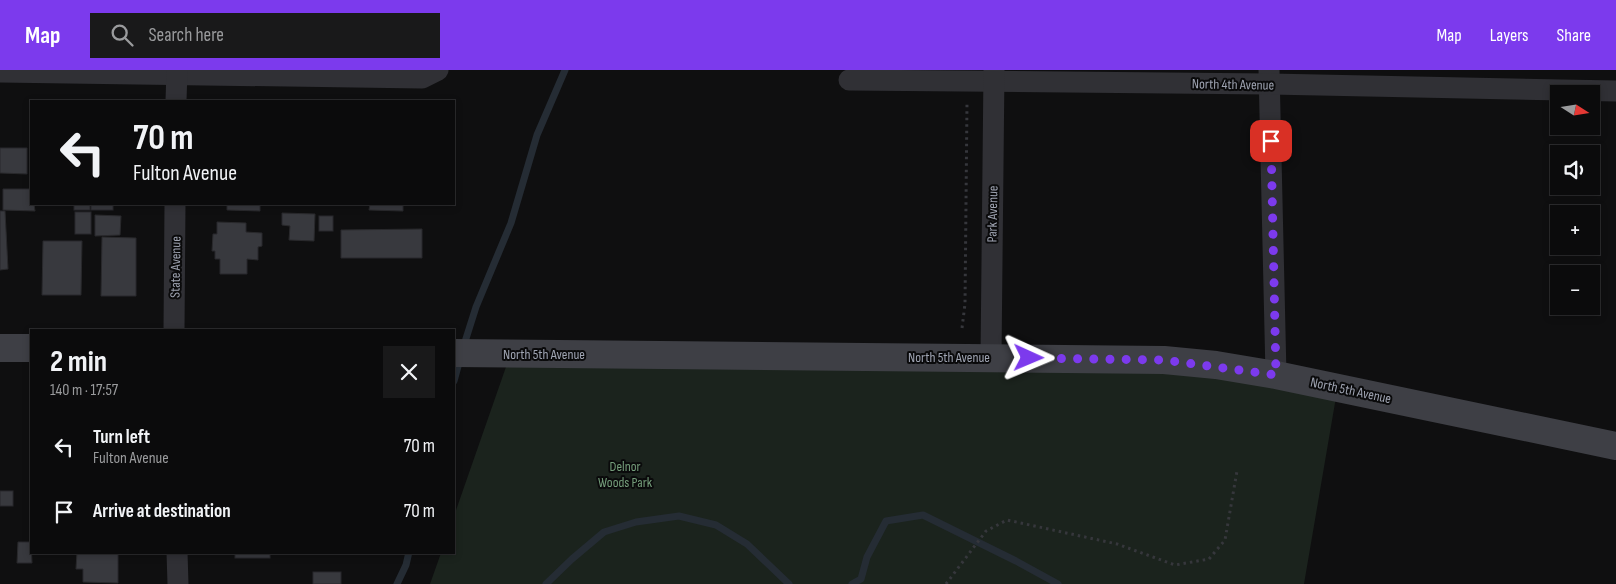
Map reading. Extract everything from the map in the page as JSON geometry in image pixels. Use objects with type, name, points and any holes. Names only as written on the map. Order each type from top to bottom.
[{"type":"main road","points":[[0,348],[30,348]]},
{"type":"main road","name":"North 5th Avenue","points":[[455,354],[991,357],[1164,360],[1276,375],[1616,446]]},
{"type":"street","points":[[0,72],[177,72],[422,78],[438,70]]},
{"type":"street","points":[[176,100],[177,72]]},
{"type":"street","name":"North 4th Avenue","points":[[849,80],[968,81],[994,75],[1269,77],[1616,91]]},
{"type":"street","name":"Park Avenue","points":[[991,357],[994,75]]},
{"type":"street","points":[[1269,77],[1276,375]]},
{"type":"street","name":"State Avenue","points":[[174,329],[175,205]]},
{"type":"street","points":[[177,554],[178,584]]},
{"type":"path","points":[[962,328],[965,304],[968,81]]},
{"type":"path","points":[[946,584],[986,531],[1007,520],[1117,544],[1175,565],[1209,559],[1225,540],[1237,471]]},
{"type":"green space","name":"Delnor Woods Park","points":[[507,364],[1163,368],[1336,397],[1304,584],[430,584],[441,554],[455,554],[455,513]]},
{"type":"building","points":[[0,148],[27,148],[27,174],[0,173]]},
{"type":"building","points":[[3,189],[30,189],[30,205],[34,205],[35,211],[3,210]]},
{"type":"building","points":[[74,205],[90,205],[90,210],[74,210]]},
{"type":"building","points":[[91,205],[113,205],[113,210],[91,210]]},
{"type":"building","points":[[227,205],[260,205],[260,211],[227,210]]},
{"type":"building","points":[[370,205],[403,205],[403,211],[369,210]]},
{"type":"building","points":[[0,211],[5,211],[8,269],[0,270]]},
{"type":"building","points":[[75,212],[91,212],[91,234],[75,234]]},
{"type":"building","points":[[282,213],[315,214],[314,241],[289,240],[290,226],[282,225]]},
{"type":"building","points":[[95,215],[121,216],[120,235],[95,236]]},
{"type":"building","points":[[319,216],[333,216],[333,231],[319,231]]},
{"type":"building","points":[[217,222],[246,223],[246,232],[262,233],[262,246],[258,247],[258,260],[247,259],[247,274],[220,274],[220,259],[215,259],[215,251],[212,251],[213,234],[217,234]]},
{"type":"building","points":[[422,229],[422,258],[341,258],[341,230]]},
{"type":"building","points":[[102,237],[136,238],[136,296],[101,296]]},
{"type":"building","points":[[43,241],[82,241],[81,295],[42,295]]},
{"type":"building","points":[[0,491],[13,491],[13,506],[0,506]]},
{"type":"building","points":[[18,542],[30,542],[32,563],[17,563]]},
{"type":"building","points":[[77,554],[118,554],[118,583],[83,582],[83,569],[76,569]]},
{"type":"building","points":[[235,554],[270,554],[270,558],[235,558]]},
{"type":"building","points":[[313,572],[341,572],[341,584],[313,584]]},
{"type":"waterway","points":[[463,348],[476,307],[511,223],[537,135],[565,70]]},
{"type":"waterway","points":[[455,377],[460,359]]},
{"type":"waterway","points":[[852,584],[861,579],[867,557],[886,521],[923,515],[1058,584]]},
{"type":"waterway","points":[[546,584],[604,532],[636,522],[679,516],[716,525],[747,544],[789,584]]},
{"type":"waterway","points":[[397,584],[406,565],[409,554]]},
{"type":"route","points":[[1029,358],[1164,360],[1276,375],[1271,141]]}]
